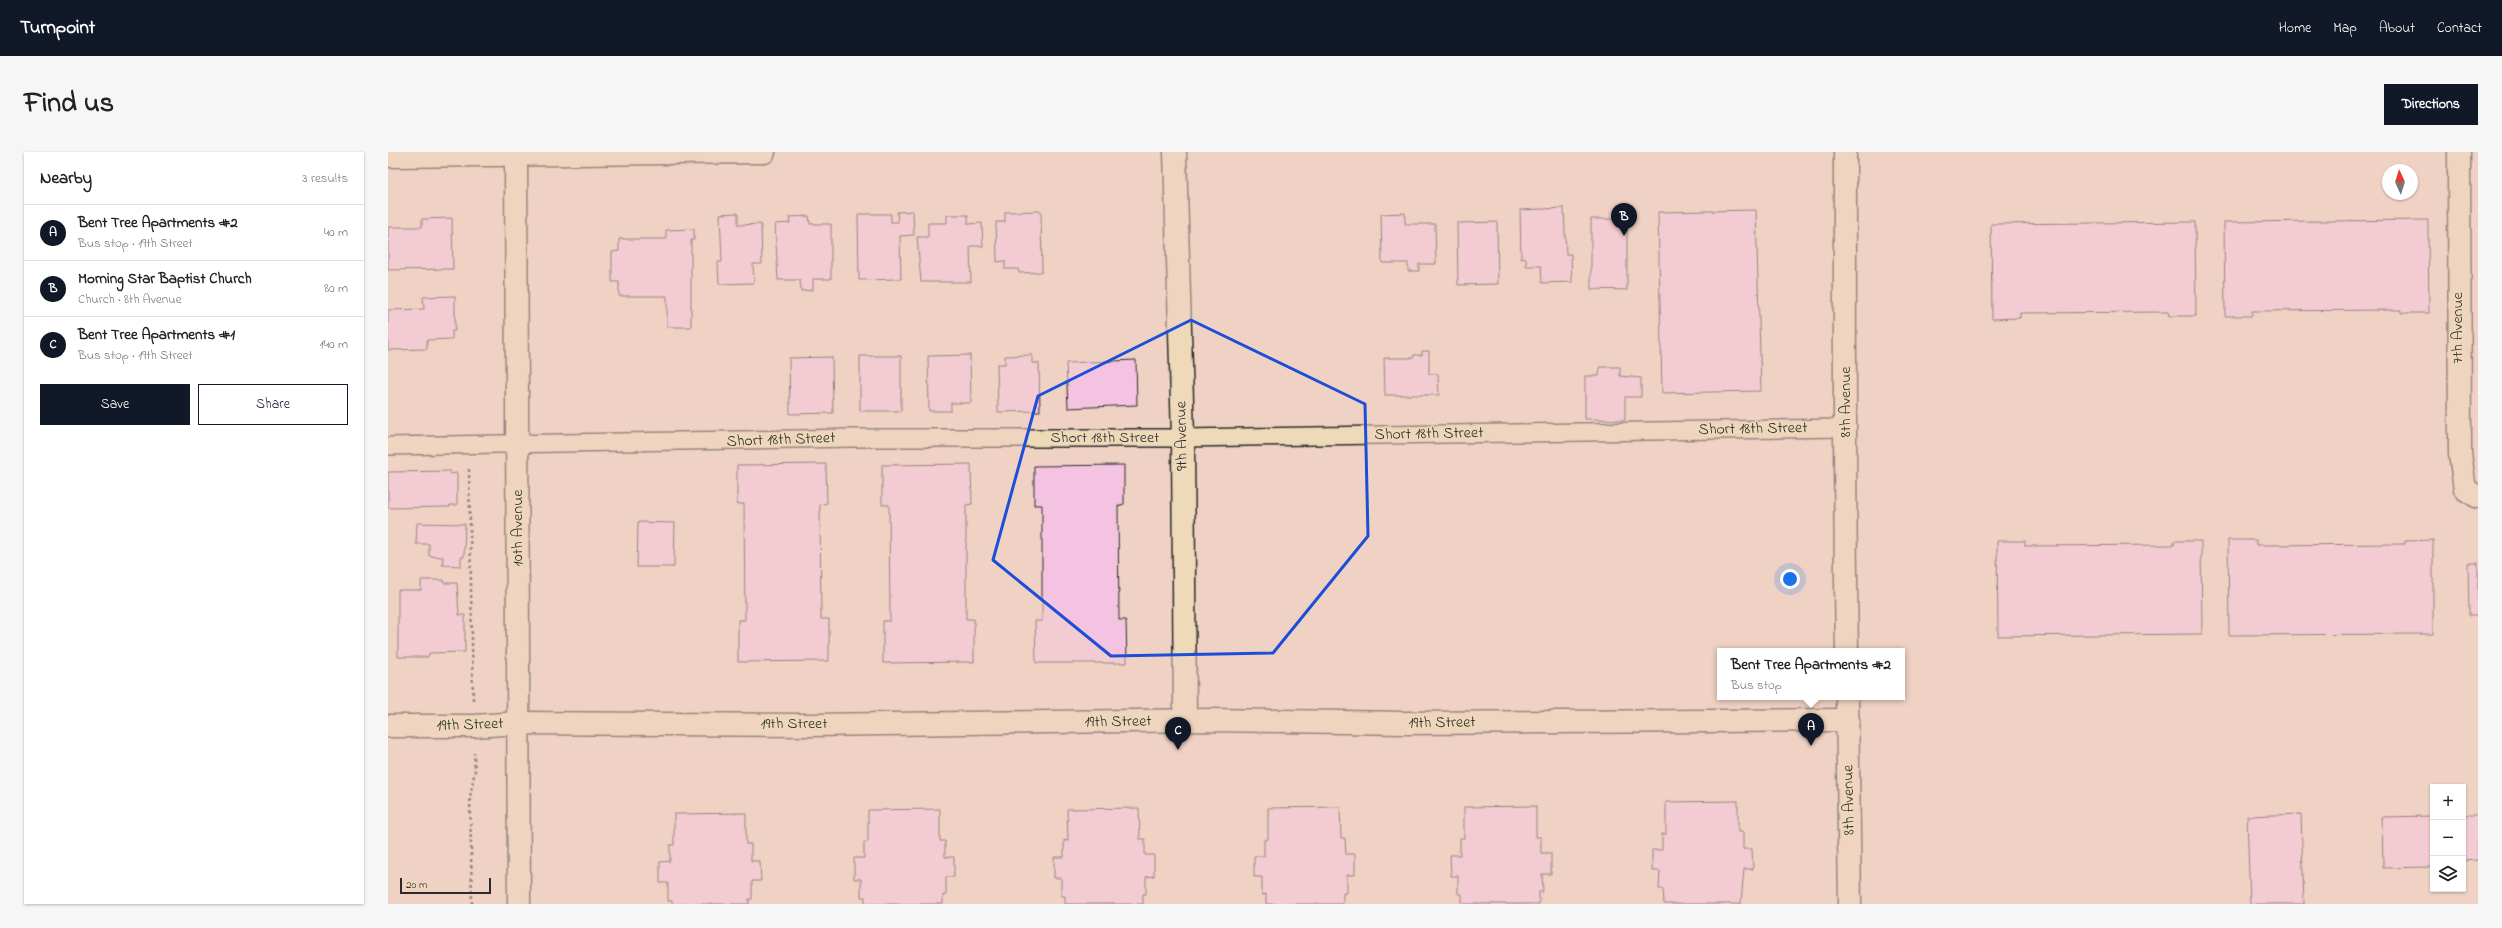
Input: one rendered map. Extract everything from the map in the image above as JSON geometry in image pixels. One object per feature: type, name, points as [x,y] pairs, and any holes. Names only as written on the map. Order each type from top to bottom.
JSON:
[{"type":"street","points":[[388,156],[764,152]]},
{"type":"street","name":"9th Avenue","points":[[1176,152],[1183,438],[1185,720]]},
{"type":"street","name":"8th Avenue","points":[[1844,152],[1846,428],[1844,486],[1847,648]]},
{"type":"street","name":"7th Avenue","points":[[2459,152],[2460,454],[2465,489],[2478,496]]},
{"type":"street","name":"10th Avenue","points":[[516,154],[519,904]]},
{"type":"street","name":"8th Avenue","points":[[1847,700],[1850,904]]},
{"type":"street","name":"19th Street","points":[[388,726],[474,726],[518,723],[817,725],[1185,720],[1404,723],[1848,720]]},
{"type":"lane","name":"Short 18th Street","points":[[388,446],[852,438],[1183,438],[1846,428]]},
{"type":"path","points":[[469,445],[474,726],[474,770],[470,797],[472,904]]},
{"type":"highlighted area","points":[[1191,320],[1365,404],[1368,536],[1273,653],[1111,656],[993,560],[1038,396]]},
{"type":"building","points":[[1564,208],[1566,254],[1571,254],[1572,282],[1542,283],[1541,266],[1526,266],[1526,258],[1521,259],[1520,210]]},
{"type":"building","points":[[1756,210],[1761,391],[1662,393],[1658,212]]},
{"type":"building","points":[[913,211],[914,235],[900,236],[901,279],[859,280],[858,214],[891,214],[891,222],[898,222],[897,212]]},
{"type":"building","points":[[1041,211],[1042,272],[1019,273],[1018,269],[1005,269],[1005,261],[997,262],[996,222],[1005,222],[1005,212]]},
{"type":"building","points":[[738,213],[738,225],[761,224],[762,264],[753,264],[754,283],[719,284],[718,262],[722,262],[720,214]]},
{"type":"building","points":[[1405,213],[1405,224],[1435,224],[1436,264],[1419,264],[1419,271],[1408,271],[1408,263],[1382,263],[1381,214]]},
{"type":"building","points":[[947,215],[968,215],[968,224],[982,223],[983,246],[970,246],[971,282],[921,282],[917,237],[928,237],[928,223],[947,223]]},
{"type":"building","points":[[809,216],[810,224],[831,224],[831,279],[813,279],[813,290],[801,291],[800,280],[778,280],[775,224],[790,223],[789,217]]},
{"type":"building","points":[[452,218],[453,269],[388,270],[388,227],[422,227],[422,219]]},
{"type":"building","points":[[1591,219],[1627,219],[1627,290],[1591,289]]},
{"type":"building","points":[[2428,220],[2429,313],[2401,313],[2401,310],[2252,311],[2252,316],[2225,316],[2224,222]]},
{"type":"building","points":[[1497,222],[1498,284],[1458,285],[1457,223]]},
{"type":"building","points":[[2195,222],[2196,316],[2169,316],[2168,312],[2020,313],[2020,318],[1992,319],[1991,224]]},
{"type":"building","points":[[694,229],[694,240],[691,240],[691,327],[667,327],[667,296],[619,296],[619,282],[612,282],[612,252],[619,251],[619,239],[666,239],[666,230]]},
{"type":"building","points":[[455,296],[455,331],[452,331],[452,339],[427,340],[427,349],[388,350],[388,310],[424,309],[423,297]]},
{"type":"building","points":[[1422,351],[1429,351],[1429,374],[1438,374],[1439,395],[1385,395],[1384,358],[1413,358],[1414,355],[1422,355]]},
{"type":"building","points":[[970,355],[971,403],[951,403],[951,411],[929,411],[928,356]]},
{"type":"building","points":[[1032,355],[1032,363],[1039,363],[1040,411],[998,412],[997,364],[1005,364],[1005,356]]},
{"type":"building","points":[[860,356],[901,356],[901,411],[860,411]]},
{"type":"building","points":[[832,357],[833,413],[790,414],[789,358]]},
{"type":"building","points":[[1136,360],[1137,405],[1068,408],[1066,363]]},
{"type":"building","points":[[1600,367],[1620,367],[1620,376],[1641,378],[1641,397],[1625,397],[1625,420],[1585,419],[1585,376],[1599,376]]},
{"type":"building","points":[[826,464],[827,503],[820,505],[821,619],[829,619],[829,661],[738,662],[738,620],[745,620],[744,504],[737,504],[737,465]]},
{"type":"building","points":[[971,464],[972,504],[966,505],[966,619],[974,619],[974,662],[883,663],[883,621],[890,621],[889,505],[882,505],[882,465]]},
{"type":"building","points":[[1124,465],[1124,504],[1118,506],[1119,620],[1126,620],[1127,663],[1036,663],[1035,621],[1042,621],[1042,505],[1034,505],[1034,466]]},
{"type":"building","points":[[451,471],[450,474],[457,473],[457,505],[450,505],[450,507],[388,508],[388,472]]},
{"type":"building","points":[[638,522],[675,523],[674,567],[637,567]]},
{"type":"building","points":[[417,523],[465,524],[464,557],[461,557],[461,566],[442,565],[443,557],[429,556],[429,544],[416,544]]},
{"type":"building","points":[[2228,540],[2256,540],[2256,545],[2405,544],[2405,541],[2433,540],[2433,634],[2229,635]]},
{"type":"building","points":[[1997,541],[2025,541],[2025,546],[2174,545],[2174,541],[2201,541],[2202,634],[1998,636]]},
{"type":"building","points":[[2468,563],[2478,563],[2478,616],[2469,616]]},
{"type":"building","points":[[421,580],[444,580],[444,583],[457,583],[459,615],[465,615],[465,652],[429,653],[428,657],[398,657],[398,590],[421,590]]},
{"type":"building","points":[[1738,801],[1738,832],[1743,832],[1743,849],[1752,849],[1753,869],[1744,869],[1741,904],[1664,904],[1663,889],[1659,889],[1660,871],[1652,871],[1652,850],[1662,850],[1662,834],[1666,834],[1666,802]]},
{"type":"building","points":[[1536,806],[1536,837],[1541,837],[1541,853],[1551,853],[1551,874],[1542,874],[1543,892],[1539,892],[1539,904],[1462,904],[1462,894],[1458,894],[1458,876],[1451,876],[1450,855],[1460,855],[1460,838],[1464,838],[1464,807]]},
{"type":"building","points":[[1340,807],[1341,838],[1345,838],[1346,854],[1355,854],[1355,875],[1347,875],[1347,893],[1343,893],[1343,904],[1266,904],[1266,894],[1262,895],[1262,877],[1254,877],[1254,856],[1264,856],[1264,840],[1268,839],[1268,808]]},
{"type":"building","points":[[1139,808],[1140,839],[1145,839],[1145,855],[1154,855],[1154,876],[1146,877],[1146,894],[1143,894],[1143,904],[1065,904],[1065,896],[1061,896],[1061,878],[1054,878],[1054,857],[1064,857],[1064,840],[1068,841],[1067,809]]},
{"type":"building","points":[[940,809],[940,841],[945,841],[945,857],[954,857],[954,877],[946,877],[946,896],[943,895],[943,904],[865,904],[865,897],[861,897],[861,879],[854,879],[854,858],[864,858],[864,842],[868,842],[868,810]]},
{"type":"building","points":[[746,813],[746,844],[751,844],[751,861],[760,861],[761,881],[752,881],[752,899],[749,899],[749,904],[672,904],[672,901],[668,901],[668,883],[660,883],[660,862],[670,861],[670,845],[674,845],[674,814]]},
{"type":"building","points":[[2301,814],[2304,904],[2250,904],[2247,816]]},
{"type":"building","points":[[2466,815],[2478,815],[2478,860],[2466,861]]},
{"type":"building","points":[[2430,816],[2430,867],[2383,868],[2382,817]]},
{"type":"place","name":"Morning Star Baptist Church","points":[[1624,236]]},
{"type":"place","name":"Bent Tree Apartments #2","points":[[1811,746]]},
{"type":"place","name":"Bent Tree Apartments #1","points":[[1178,750]]}]
